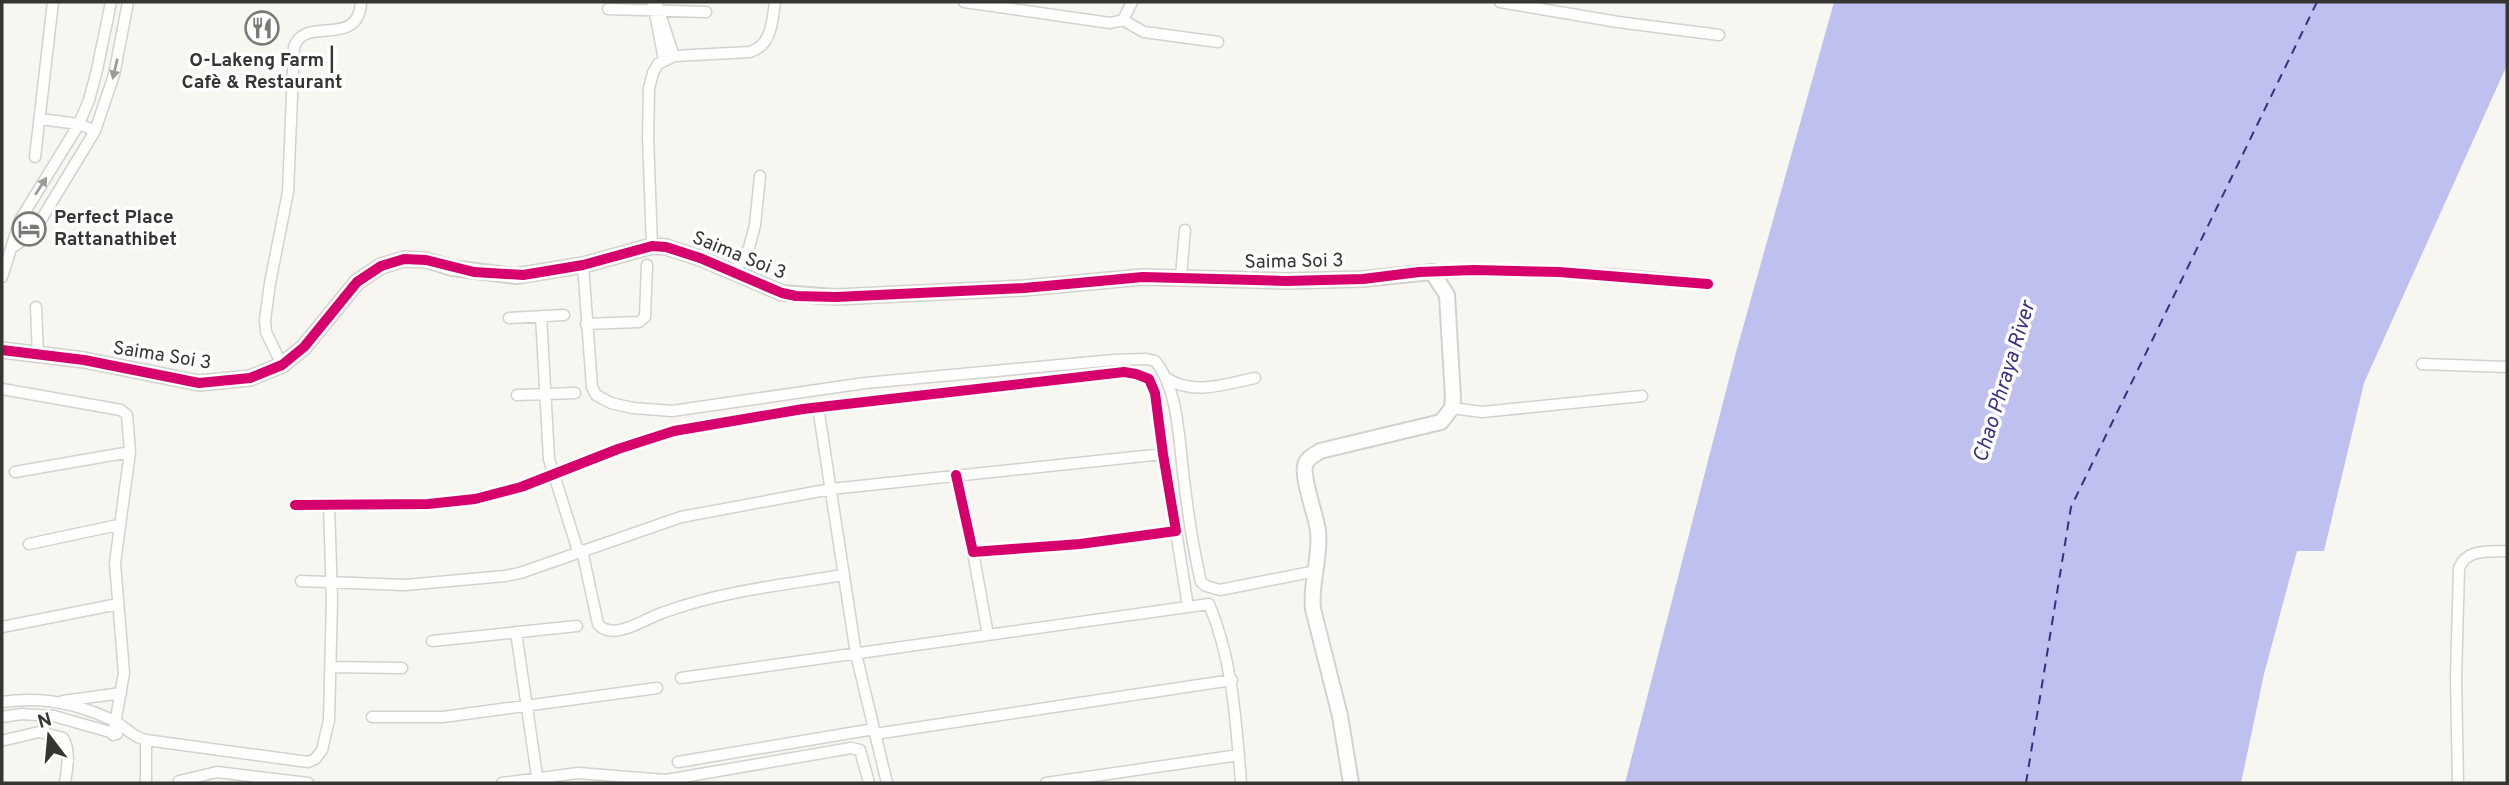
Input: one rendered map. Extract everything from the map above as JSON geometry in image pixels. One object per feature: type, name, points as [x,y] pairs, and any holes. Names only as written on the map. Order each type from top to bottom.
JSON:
[{"type":"street","points":[[35,157],[53,2]]},
{"type":"street","points":[[2,277],[20,220],[79,124],[97,70],[111,2]]},
{"type":"street","points":[[13,247],[33,233],[94,131],[114,75],[128,2]]},
{"type":"street","points":[[282,365],[266,332],[265,320],[288,192],[294,47],[296,40],[306,33],[343,29],[351,25],[360,13],[361,2]]},
{"type":"street","points":[[652,246],[649,88],[657,64],[669,58],[760,49],[766,43],[775,2]]},
{"type":"street","points":[[964,2],[1110,23],[1123,20],[1144,32],[1218,42]]},
{"type":"street","points":[[1123,20],[1132,2]]},
{"type":"street","points":[[1500,2],[1618,22],[1720,35]]},
{"type":"street","points":[[655,6],[669,58]]},
{"type":"street","points":[[608,9],[655,6],[706,12]]},
{"type":"street","points":[[40,119],[79,124],[94,131]]},
{"type":"street","points":[[734,273],[749,248],[755,225],[760,176]]},
{"type":"street","points":[[1181,277],[1185,230]]},
{"type":"street","name":"Saima Soi 3","points":[[2,350],[84,360],[199,383],[250,378],[282,365],[304,347],[357,282],[382,266],[404,259],[426,260],[452,268],[516,275],[583,265],[652,246],[666,247],[700,258],[788,295],[836,297],[1024,288],[1130,277],[1286,281],[1363,279],[1432,272]]},
{"type":"street","points":[[583,265],[592,387],[596,395],[611,403],[633,408],[672,411],[865,383],[1114,360],[1154,360],[1165,378],[1176,415],[1201,582],[1220,590],[1316,571]]},
{"type":"street","points":[[586,324],[639,322],[645,317],[647,265]]},
{"type":"street","points":[[1351,783],[1340,716],[1313,609],[1311,594],[1316,571],[1318,529],[1304,473],[1305,464],[1309,458],[1320,452],[1441,422],[1446,418],[1452,408],[1447,296],[1432,272],[1559,272],[1708,284]]},
{"type":"street","points":[[36,307],[38,354]]},
{"type":"street","points":[[541,316],[549,459],[580,551],[597,624],[608,632],[616,631],[716,595],[844,575]]},
{"type":"street","points":[[509,318],[564,316]]},
{"type":"street","points":[[2422,364],[2507,367]]},
{"type":"street","points":[[295,505],[428,504],[475,499],[521,487],[618,449],[674,431],[818,407],[1124,372],[1149,379],[1155,393],[1188,607]]},
{"type":"street","points":[[1165,378],[1178,386],[1193,388],[1255,377]]},
{"type":"street","points":[[2,389],[121,410],[127,415],[130,452],[115,563],[124,673],[113,735]]},
{"type":"street","points":[[517,395],[575,393]]},
{"type":"street","points":[[1452,408],[1482,412],[1642,396]]},
{"type":"street","points":[[818,407],[856,654],[887,783]]},
{"type":"street","points":[[15,472],[130,452]]},
{"type":"street","points":[[301,581],[405,585],[505,576],[681,517],[831,489],[1163,454]]},
{"type":"street","points":[[956,475],[988,635]]},
{"type":"street","points":[[59,701],[117,722],[128,732],[146,740],[308,762],[315,759],[322,750],[329,720],[329,505]]},
{"type":"street","points":[[29,544],[118,526]]},
{"type":"street","points":[[973,552],[1080,544],[1176,531]]},
{"type":"street","points":[[2458,783],[2456,678],[2459,568],[2470,553],[2507,551]]},
{"type":"street","points":[[2,627],[118,604]]},
{"type":"street","points":[[681,678],[1209,604],[1221,632],[1232,680],[1241,783]]},
{"type":"street","points":[[432,641],[577,626]]},
{"type":"street","points":[[516,632],[538,781]]},
{"type":"street","points":[[330,667],[402,668]]},
{"type":"street","points":[[678,762],[1232,680]]},
{"type":"street","points":[[372,717],[443,717],[657,688]]},
{"type":"street","points":[[2,702],[20,699],[59,701],[121,693]]},
{"type":"street","points":[[2,717],[21,714],[54,716],[113,735],[128,732]]},
{"type":"street","points":[[5,740],[39,732],[63,738],[68,757],[65,783]]},
{"type":"street","points":[[146,740],[146,783]]},
{"type":"street","points":[[502,783],[538,781],[578,773],[666,780],[851,748],[860,750],[869,783]]},
{"type":"street","points":[[1046,783],[1239,755]]},
{"type":"street","points":[[179,781],[217,772],[308,783]]},
{"type":"water","name":"Chao Phraya River","points":[[1834,2],[2507,2],[2507,65],[2364,383],[2324,551],[2297,551],[2264,674],[2241,783],[1625,783],[1735,356]]},
{"type":"ferry route","points":[[2026,783],[2071,507],[2317,2]]},
{"type":"cycle path","points":[[2,350],[84,360],[199,383],[250,378],[282,365],[304,347],[357,282],[381,266],[404,259],[426,260],[474,272],[523,275],[583,265],[652,246],[666,247],[700,258],[782,293],[796,296],[836,297],[1024,288],[1143,277],[1286,281],[1363,279],[1419,272],[1474,270],[1559,272],[1708,284]]},
{"type":"cycle path","points":[[295,505],[428,504],[475,499],[521,487],[618,449],[674,431],[803,409],[1124,372],[1149,379],[1155,393],[1176,531],[1080,544],[973,552],[956,475]]},
{"type":"place","name":"O-Lakeng Farm | Cafè & Restaurant","points":[[262,28]]},
{"type":"place","name":"Perfect Place Rattanathibet","points":[[29,229]]}]
